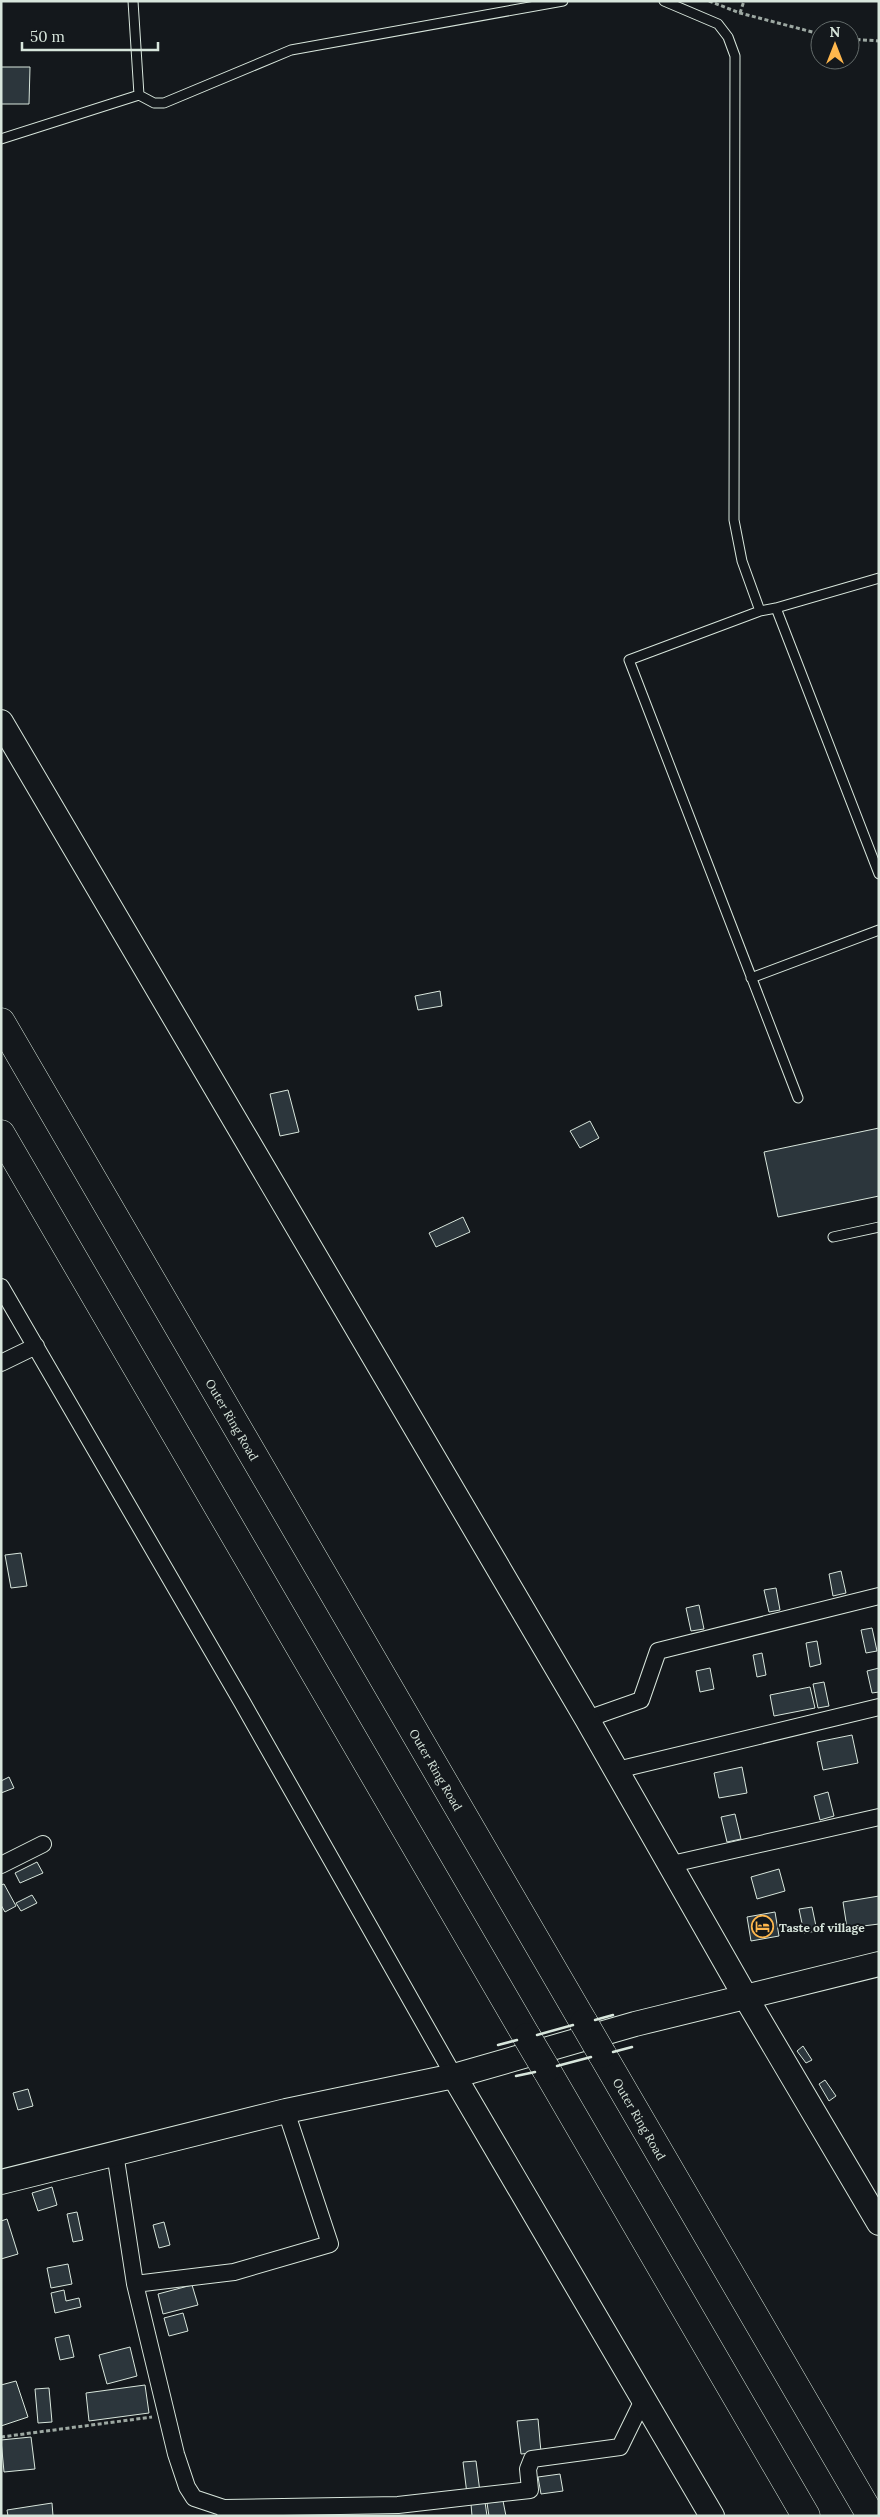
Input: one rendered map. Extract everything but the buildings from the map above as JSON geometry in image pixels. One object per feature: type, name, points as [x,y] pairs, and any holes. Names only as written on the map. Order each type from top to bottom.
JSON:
[{"type":"highway","name":"Outer Ring Road","points":[[1,1022],[871,2516]]},
{"type":"highway","points":[[1,1134],[806,2516]]},
{"type":"main road","points":[[1,722],[672,1864],[745,1996],[879,2223]]},
{"type":"main road","points":[[1,2182],[286,2111],[454,2076],[518,2056],[745,1996],[879,1964]]},
{"type":"main road","points":[[454,2076],[712,2516]]},
{"type":"street","points":[[1,1287],[242,1702],[454,2076]]},
{"type":"street","points":[[1,1364],[36,1346]]},
{"type":"street","points":[[587,1719],[641,1700],[658,1651],[879,1596]]},
{"type":"street","points":[[617,1770],[879,1707]]},
{"type":"street","points":[[672,1864],[879,1817]]},
{"type":"street","points":[[1,1865],[44,1844]]},
{"type":"street","points":[[136,2284],[234,2272],[330,2244],[286,2111]]},
{"type":"street","points":[[115,2153],[136,2284],[166,2416],[187,2486],[194,2498],[225,2512],[398,2505],[530,2490],[528,2469],[532,2458],[620,2447],[644,2398]]},
{"type":"lane","points":[[133,1],[139,95]]},
{"type":"lane","points":[[1,139],[139,95],[154,104],[164,103],[291,50],[563,1]]},
{"type":"lane","points":[[664,1],[718,24],[728,37],[735,56],[734,520],[742,561],[760,611]]},
{"type":"lane","points":[[798,1098],[629,660],[760,611],[879,578]]},
{"type":"lane","points":[[776,608],[879,874]]},
{"type":"lane","points":[[752,978],[879,930]]},
{"type":"lane","points":[[833,1237],[879,1227]]},
{"type":"path","points":[[709,1],[740,13],[810,31]]},
{"type":"path","points":[[740,13],[744,1]]},
{"type":"path","points":[[860,39],[879,40]]},
{"type":"path","points":[[1,2437],[166,2416]]},
{"type":"wall","points":[[595,2020],[613,2015]]},
{"type":"wall","points":[[537,2035],[573,2025]]},
{"type":"wall","points":[[498,2045],[517,2040]]},
{"type":"wall","points":[[613,2052],[632,2047]]},
{"type":"wall","points":[[557,2066],[591,2057]]},
{"type":"wall","points":[[516,2076],[535,2072]]},
{"type":"place","name":"Taste of village","points":[[763,1927]]}]
